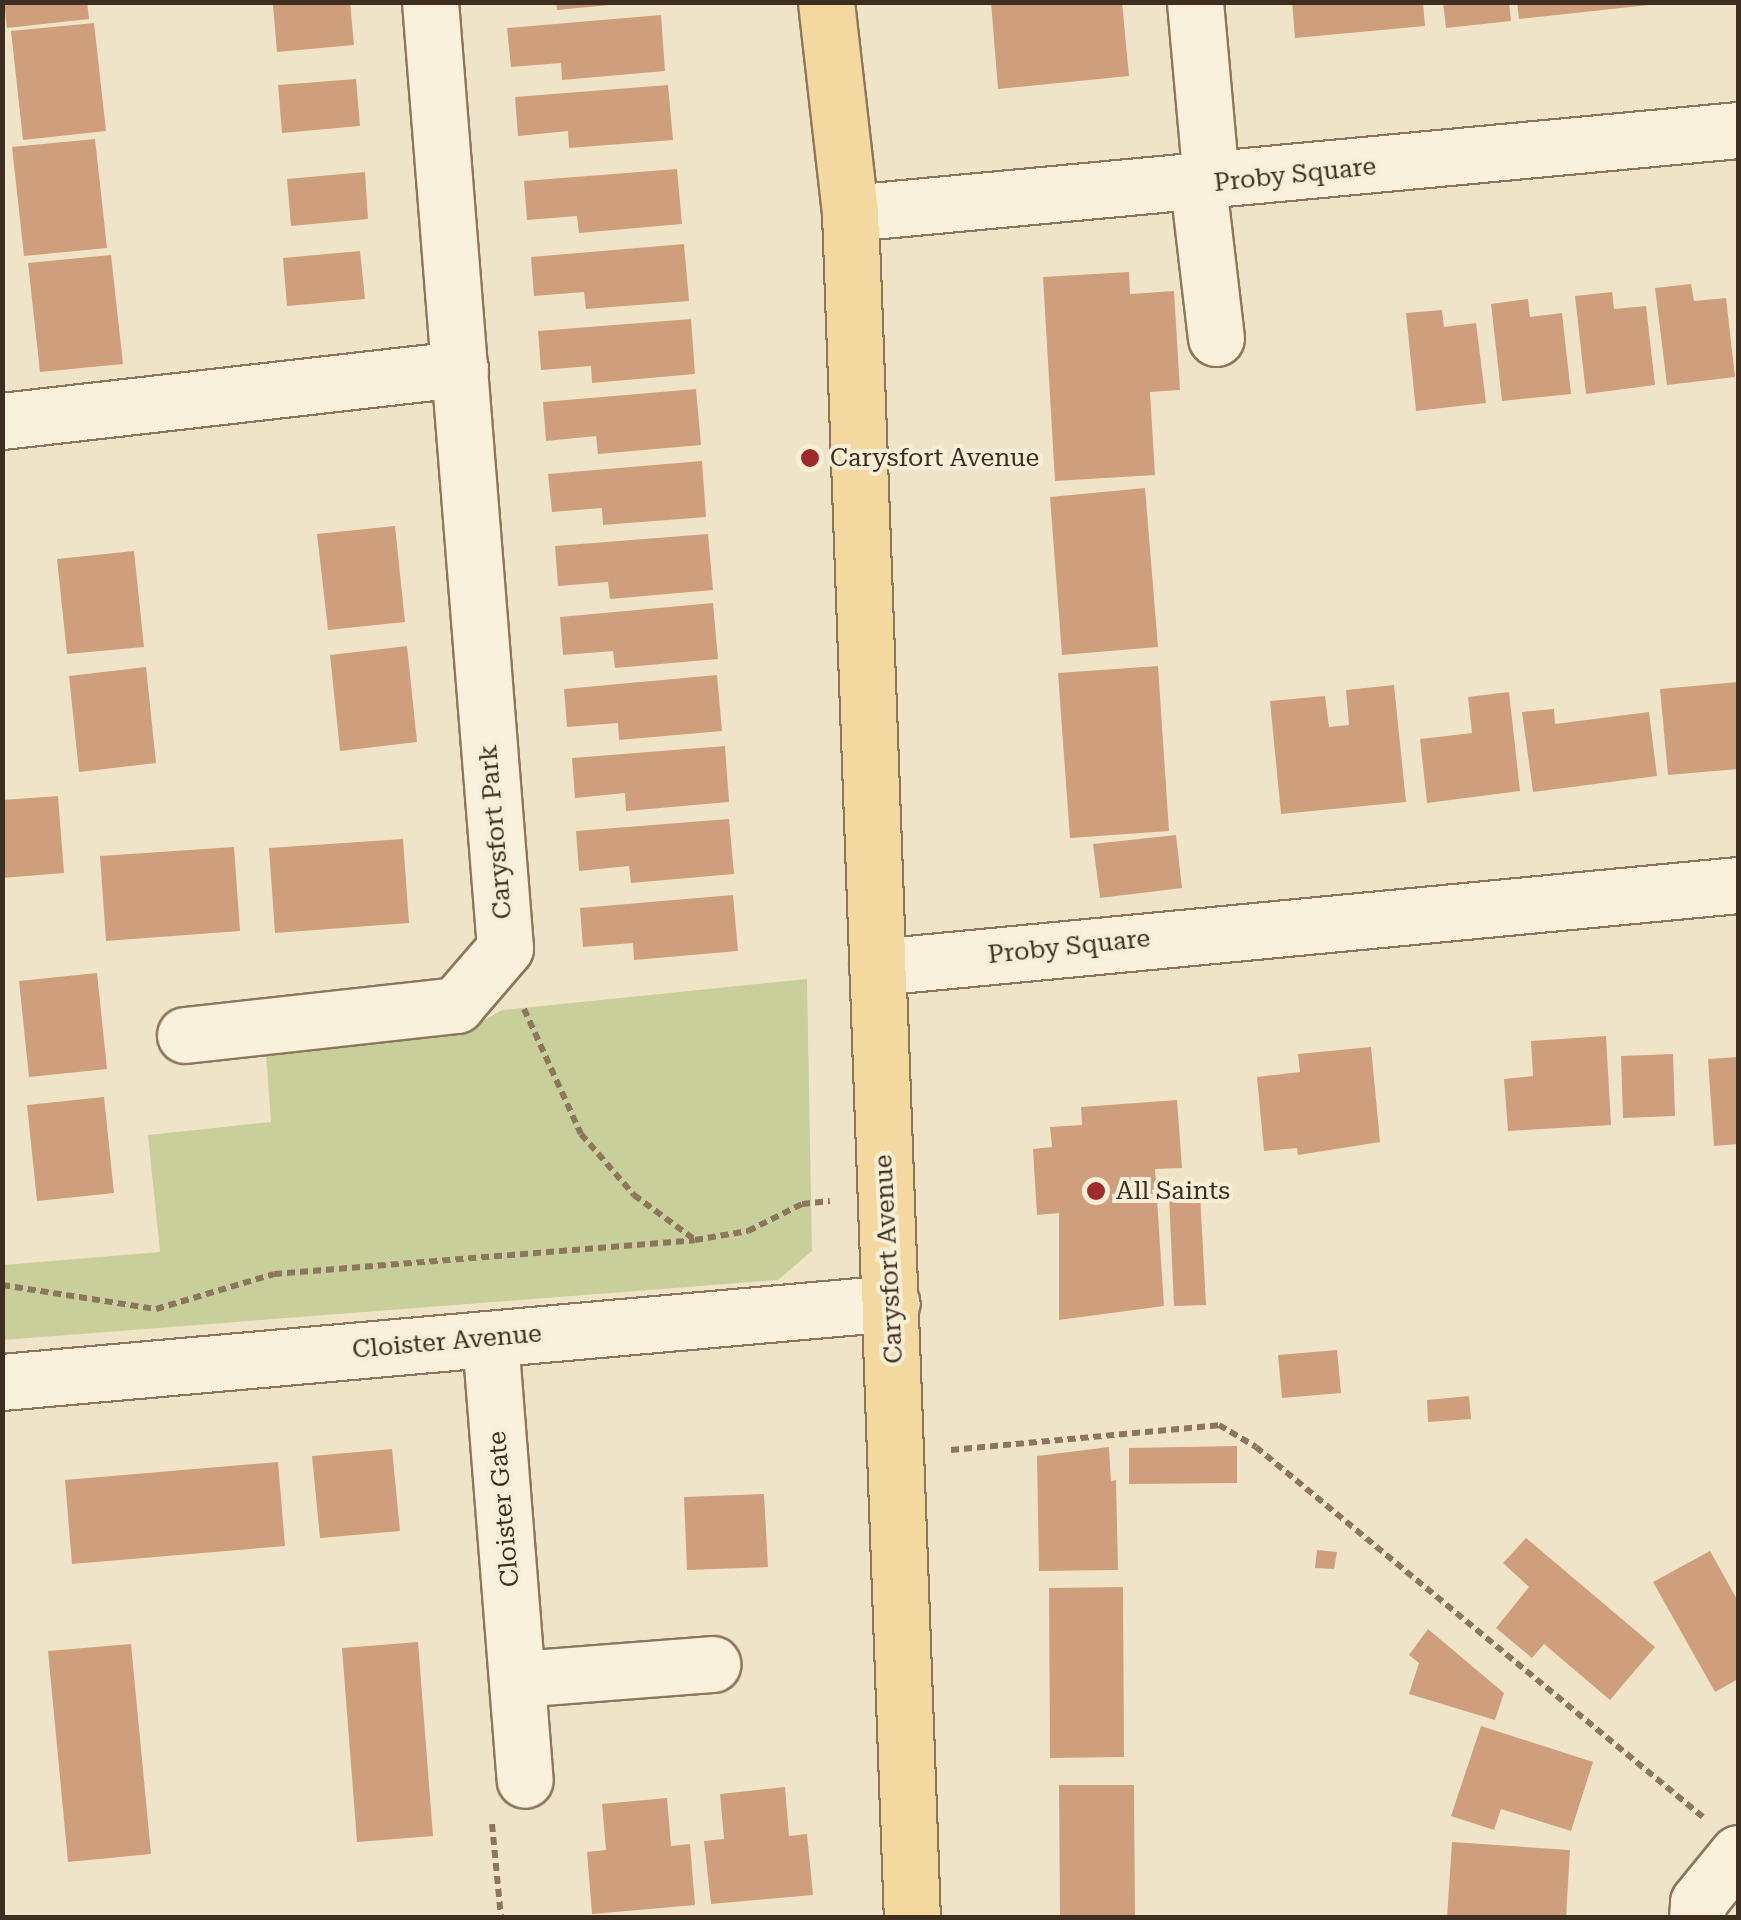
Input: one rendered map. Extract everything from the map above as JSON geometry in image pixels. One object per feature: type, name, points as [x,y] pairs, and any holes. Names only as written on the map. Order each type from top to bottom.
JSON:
[{"type":"main road","name":"Carysfort Avenue","points":[[826,2],[850,213],[912,1918]]},
{"type":"street","name":"Carysfort Park","points":[[184,1035],[456,1004],[505,948],[430,2]]},
{"type":"street","points":[[1195,2],[1216,338]]},
{"type":"street","name":"Proby Square","points":[[850,213],[1204,184],[1738,130]]},
{"type":"street","points":[[2,421],[460,369]]},
{"type":"street","name":"Proby Square","points":[[878,968],[1738,884]]},
{"type":"street","name":"Cloister Avenue","points":[[2,1382],[892,1303]]},
{"type":"street","name":"Cloister Gate","points":[[490,1338],[525,1780]]},
{"type":"street","points":[[518,1679],[712,1664]]},
{"type":"street","points":[[1697,1918],[1698,1902],[1727,1840]]},
{"type":"path","points":[[488,967],[522,1004],[581,1134],[634,1195],[695,1240]]},
{"type":"path","points":[[2,1286],[156,1309],[274,1274],[695,1240],[748,1231],[802,1204],[846,1200]]},
{"type":"path","points":[[896,1454],[1220,1425],[1256,1447],[1727,1840]]},
{"type":"path","points":[[501,1918],[491,1807],[528,1802],[525,1780]]},
{"type":"green space","points":[[807,979],[812,1251],[778,1280],[3,1340],[3,1265],[160,1252],[148,1135],[271,1122],[266,1055],[465,1031],[502,1010]]},
{"type":"building","points":[[4,2],[87,2],[89,19],[7,28]]},
{"type":"building","points":[[350,2],[354,45],[277,52],[273,5]]},
{"type":"building","points":[[556,2],[610,2],[610,5],[557,10]]},
{"type":"building","points":[[991,2],[1122,2],[1129,76],[998,89]]},
{"type":"building","points":[[1292,2],[1423,2],[1425,26],[1295,38]]},
{"type":"building","points":[[1443,2],[1509,2],[1511,21],[1446,28]]},
{"type":"building","points":[[1517,2],[1649,2],[1649,5],[1519,19]]},
{"type":"building","points":[[661,15],[665,71],[562,80],[561,63],[511,67],[507,28]]},
{"type":"building","points":[[94,23],[106,131],[23,140],[11,31]]},
{"type":"building","points":[[356,79],[360,126],[282,133],[278,85]]},
{"type":"building","points":[[668,85],[673,140],[569,148],[568,131],[518,136],[515,97]]},
{"type":"building","points":[[95,139],[107,248],[24,256],[12,147]]},
{"type":"building","points":[[677,169],[682,224],[579,233],[577,216],[527,220],[524,181]]},
{"type":"building","points":[[365,172],[368,219],[291,226],[287,179]]},
{"type":"building","points":[[684,244],[689,301],[586,309],[584,292],[534,296],[531,257]]},
{"type":"building","points":[[360,251],[365,299],[287,306],[283,258]]},
{"type":"building","points":[[111,255],[123,364],[40,372],[28,263]]},
{"type":"building","points":[[1129,272],[1130,294],[1174,291],[1180,390],[1150,392],[1155,475],[1055,481],[1043,277]]},
{"type":"building","points":[[1691,284],[1694,301],[1726,298],[1735,377],[1667,385],[1655,288]]},
{"type":"building","points":[[1612,292],[1614,309],[1646,306],[1655,385],[1586,394],[1575,296]]},
{"type":"building","points":[[1528,299],[1530,317],[1562,313],[1571,394],[1502,401],[1491,304]]},
{"type":"building","points":[[1442,310],[1444,327],[1476,323],[1486,403],[1416,411],[1406,313]]},
{"type":"building","points":[[691,319],[695,374],[592,383],[591,366],[541,370],[538,331]]},
{"type":"building","points":[[696,389],[701,445],[598,454],[596,436],[546,441],[543,402]]},
{"type":"building","points":[[702,461],[706,517],[603,525],[602,508],[552,512],[548,474]]},
{"type":"building","points":[[1145,488],[1158,647],[1062,655],[1050,497]]},
{"type":"building","points":[[395,526],[405,622],[328,630],[317,534]]},
{"type":"building","points":[[708,534],[713,590],[610,599],[608,582],[558,586],[555,546]]},
{"type":"building","points":[[134,551],[144,647],[67,654],[57,559]]},
{"type":"building","points":[[713,603],[718,659],[615,668],[613,651],[563,655],[560,617]]},
{"type":"building","points":[[407,646],[417,742],[340,751],[330,655]]},
{"type":"building","points":[[1158,666],[1169,831],[1070,838],[1058,673]]},
{"type":"building","points":[[146,667],[156,763],[79,772],[69,676]]},
{"type":"building","points":[[717,675],[722,731],[619,740],[618,723],[567,727],[564,689]]},
{"type":"building","points":[[1738,682],[1738,769],[1668,775],[1660,689]]},
{"type":"building","points":[[1394,685],[1406,802],[1281,814],[1270,701],[1325,696],[1329,727],[1349,725],[1346,690]]},
{"type":"building","points":[[1509,692],[1520,791],[1427,803],[1420,739],[1472,733],[1468,697]]},
{"type":"building","points":[[1554,709],[1555,724],[1649,712],[1657,776],[1533,792],[1522,712]]},
{"type":"building","points":[[725,746],[729,802],[626,811],[625,793],[575,798],[572,758]]},
{"type":"building","points":[[58,796],[64,873],[2,878],[2,800]]},
{"type":"building","points":[[729,819],[734,874],[631,883],[629,866],[579,871],[576,831]]},
{"type":"building","points":[[1176,835],[1182,888],[1100,898],[1093,844]]},
{"type":"building","points":[[403,839],[409,923],[275,933],[269,848]]},
{"type":"building","points":[[234,847],[240,931],[106,941],[100,856]]},
{"type":"building","points":[[733,895],[738,951],[634,960],[633,943],[583,947],[580,908]]},
{"type":"building","points":[[97,973],[107,1069],[29,1077],[19,981]]},
{"type":"building","points":[[1606,1036],[1611,1125],[1508,1131],[1504,1079],[1533,1076],[1531,1041]]},
{"type":"building","points":[[1371,1047],[1380,1142],[1298,1155],[1297,1148],[1264,1151],[1257,1077],[1300,1072],[1298,1054]]},
{"type":"building","points":[[1673,1054],[1675,1116],[1623,1118],[1621,1056]]},
{"type":"building","points":[[1738,1057],[1738,1144],[1714,1146],[1708,1059]]},
{"type":"building","points":[[104,1097],[114,1193],[37,1201],[27,1105]]},
{"type":"building","name":"All Saints","points":[[1177,1100],[1182,1168],[1155,1169],[1164,1306],[1059,1320],[1059,1213],[1037,1215],[1033,1149],[1052,1147],[1050,1127],[1082,1125],[1081,1107]]},
{"type":"building","points":[[1200,1194],[1206,1305],[1174,1306],[1169,1195]]},
{"type":"building","points":[[1337,1350],[1341,1393],[1282,1398],[1278,1355]]},
{"type":"building","points":[[1469,1396],[1471,1419],[1428,1422],[1427,1400]]},
{"type":"building","points":[[1237,1446],[1237,1483],[1129,1484],[1129,1448]]},
{"type":"building","points":[[1109,1447],[1111,1481],[1116,1480],[1118,1570],[1039,1571],[1037,1456]]},
{"type":"building","points":[[392,1449],[400,1531],[320,1538],[312,1456]]},
{"type":"building","points":[[278,1462],[285,1546],[72,1564],[65,1480]]},
{"type":"building","points":[[764,1494],[768,1567],[687,1570],[684,1497]]},
{"type":"building","points":[[1526,1538],[1655,1647],[1610,1700],[1544,1644],[1532,1658],[1496,1628],[1529,1587],[1503,1563]]},
{"type":"building","points":[[1317,1550],[1337,1552],[1334,1569],[1315,1568]]},
{"type":"building","points":[[1710,1551],[1738,1601],[1738,1679],[1715,1692],[1653,1582]]},
{"type":"building","points":[[1123,1587],[1124,1757],[1050,1758],[1049,1588]]},
{"type":"building","points":[[1428,1629],[1504,1693],[1495,1720],[1409,1694],[1419,1663],[1409,1655]]},
{"type":"building","points":[[418,1642],[433,1836],[357,1842],[342,1648]]},
{"type":"building","points":[[131,1644],[151,1854],[68,1862],[48,1651]]},
{"type":"building","points":[[1481,1726],[1593,1762],[1571,1831],[1501,1809],[1494,1830],[1451,1816]]},
{"type":"building","points":[[1059,1785],[1134,1785],[1135,1918],[1060,1918]]},
{"type":"building","points":[[785,1787],[789,1836],[807,1834],[813,1895],[711,1904],[704,1841],[724,1839],[720,1794]]},
{"type":"building","points":[[667,1798],[671,1846],[690,1844],[695,1905],[592,1914],[587,1852],[606,1850],[602,1804]]},
{"type":"building","points":[[1452,1842],[1570,1850],[1566,1918],[1447,1918]]},
{"type":"place","name":"Carysfort Avenue","points":[[810,458]]},
{"type":"place","name":"All Saints","points":[[1096,1191]]}]
